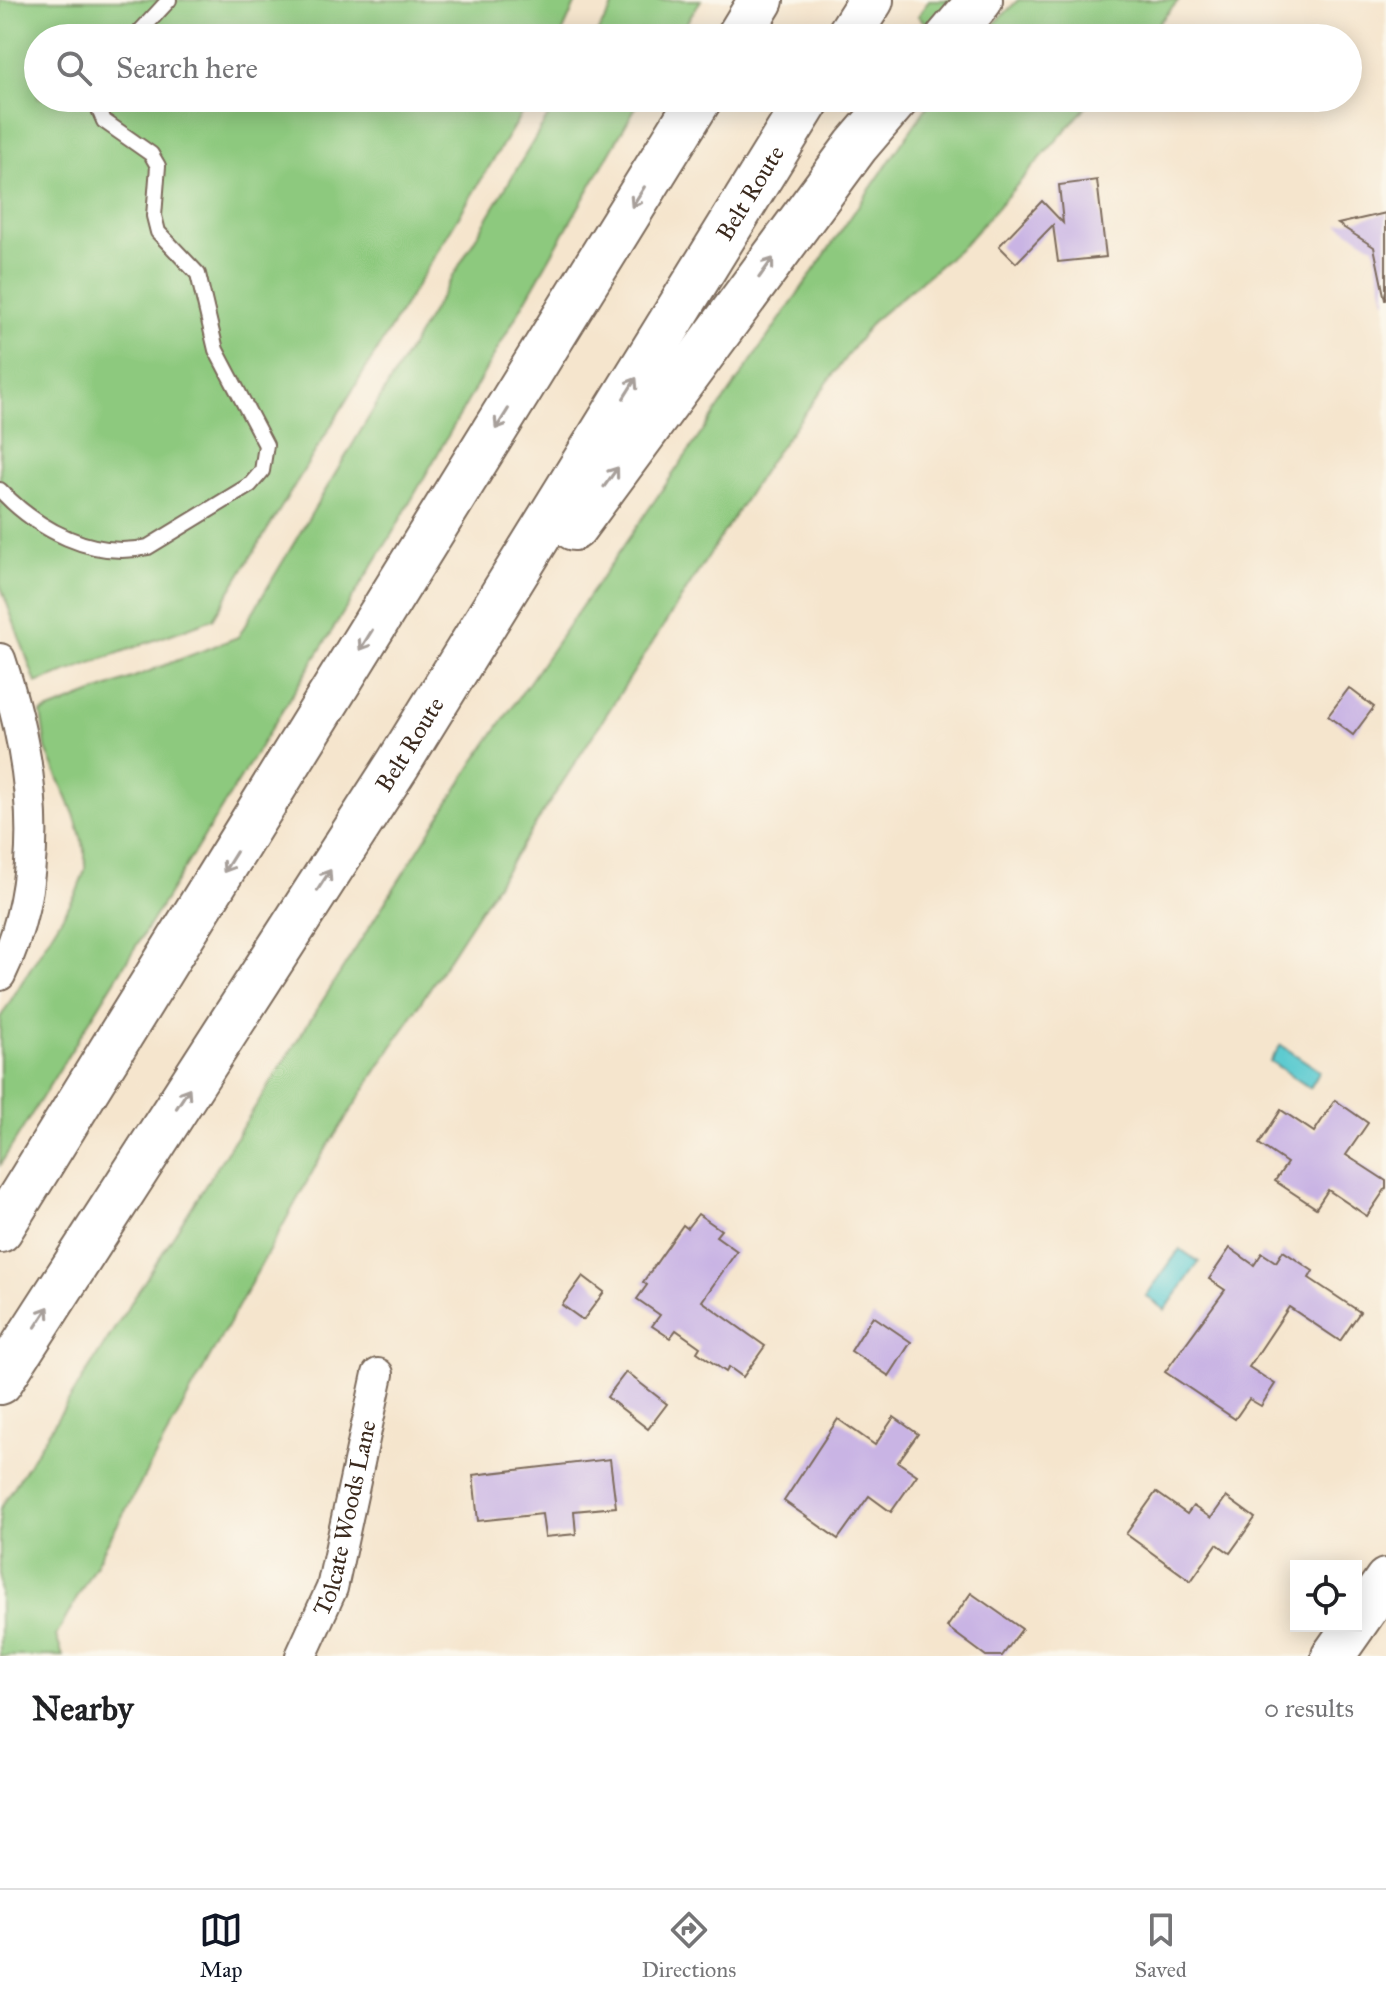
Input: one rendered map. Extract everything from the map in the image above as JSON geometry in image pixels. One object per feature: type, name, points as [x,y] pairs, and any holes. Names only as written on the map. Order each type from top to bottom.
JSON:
[{"type":"highway","points":[[733,24],[745,0]]},
{"type":"highway","points":[[746,24],[761,0]]},
{"type":"highway","points":[[856,24],[871,0]]},
{"type":"highway","points":[[960,24],[980,0]]},
{"type":"highway","points":[[0,1230],[689,112]]},
{"type":"highway","name":"Belt Route","points":[[0,1382],[398,764],[800,112]]},
{"type":"highway","points":[[398,764],[856,146],[885,112]]},
{"type":"main road","points":[[1362,1615],[1386,1580]]},
{"type":"main road","points":[[1333,1656],[1350,1632]]},
{"type":"street","points":[[0,659],[12,693],[28,768],[33,829],[24,899],[0,975]]},
{"type":"street","name":"Tolcate Woods Lane","points":[[301,1656],[323,1614],[332,1588],[378,1374]]},
{"type":"lane","points":[[147,24],[169,0]]},
{"type":"lane","points":[[0,490],[31,520],[103,549],[130,551],[148,547],[250,485],[262,471],[266,459],[260,430],[216,350],[198,274],[158,232],[154,216],[158,166],[151,154],[104,121],[100,112]]},
{"type":"green space","points":[[0,0],[577,0],[566,24],[24,24],[24,112],[522,112],[213,619],[36,683],[0,584]]},
{"type":"green space","points":[[617,0],[701,0],[686,24],[602,24]]},
{"type":"green space","points":[[929,0],[955,0],[934,24],[927,24],[918,16]]},
{"type":"green space","points":[[1018,0],[1179,0],[1158,24],[994,24]]},
{"type":"green space","points":[[551,112],[633,112],[389,539],[0,1165],[0,1018],[76,894],[85,870],[85,851],[74,814],[46,749],[41,713],[238,637]]},
{"type":"green space","points":[[923,112],[1082,112],[964,245],[872,322],[771,459],[319,1160],[56,1636],[63,1656],[0,1656],[0,1509],[474,762]]},
{"type":"water","points":[[1281,1045],[1320,1071],[1310,1088],[1270,1061]]},
{"type":"water","points":[[1180,1249],[1199,1262],[1165,1310],[1146,1296]]},
{"type":"building","points":[[1097,180],[1106,257],[1058,262],[1053,225],[1016,263],[999,246],[1042,201],[1063,223],[1059,185]]},
{"type":"building","points":[[1386,213],[1385,300],[1374,247],[1338,224]]},
{"type":"building","points":[[1349,688],[1374,707],[1353,735],[1328,716]]},
{"type":"building","points":[[1335,1100],[1368,1123],[1346,1155],[1386,1181],[1386,1188],[1367,1216],[1328,1190],[1316,1208],[1275,1181],[1287,1163],[1259,1144],[1281,1110],[1314,1132]]},
{"type":"building","points":[[698,1214],[721,1230],[716,1236],[737,1251],[702,1301],[765,1346],[743,1377],[729,1367],[726,1372],[697,1352],[700,1347],[676,1330],[670,1338],[652,1326],[660,1315],[637,1299],[647,1285],[643,1282],[683,1225],[687,1228]]},
{"type":"building","points":[[1230,1248],[1254,1265],[1262,1253],[1276,1262],[1283,1251],[1313,1271],[1309,1278],[1360,1312],[1340,1341],[1289,1307],[1249,1367],[1275,1384],[1261,1406],[1249,1399],[1235,1419],[1165,1372],[1225,1290],[1209,1279]]},
{"type":"building","points":[[583,1276],[604,1292],[583,1320],[562,1305]]},
{"type":"building","points":[[873,1316],[911,1342],[889,1376],[851,1351]]},
{"type":"building","points":[[626,1372],[667,1404],[648,1429],[607,1397]]},
{"type":"building","points":[[894,1417],[918,1434],[898,1462],[917,1475],[891,1512],[869,1496],[838,1539],[784,1501],[838,1419],[875,1445]]},
{"type":"building","points":[[610,1459],[616,1507],[574,1511],[576,1534],[545,1537],[542,1514],[478,1521],[473,1475]]},
{"type":"building","points":[[1156,1492],[1187,1514],[1193,1506],[1211,1518],[1226,1497],[1255,1518],[1230,1553],[1217,1544],[1191,1581],[1126,1534]]},
{"type":"building","points":[[971,1593],[1022,1629],[1002,1656],[986,1656],[947,1627]]}]
